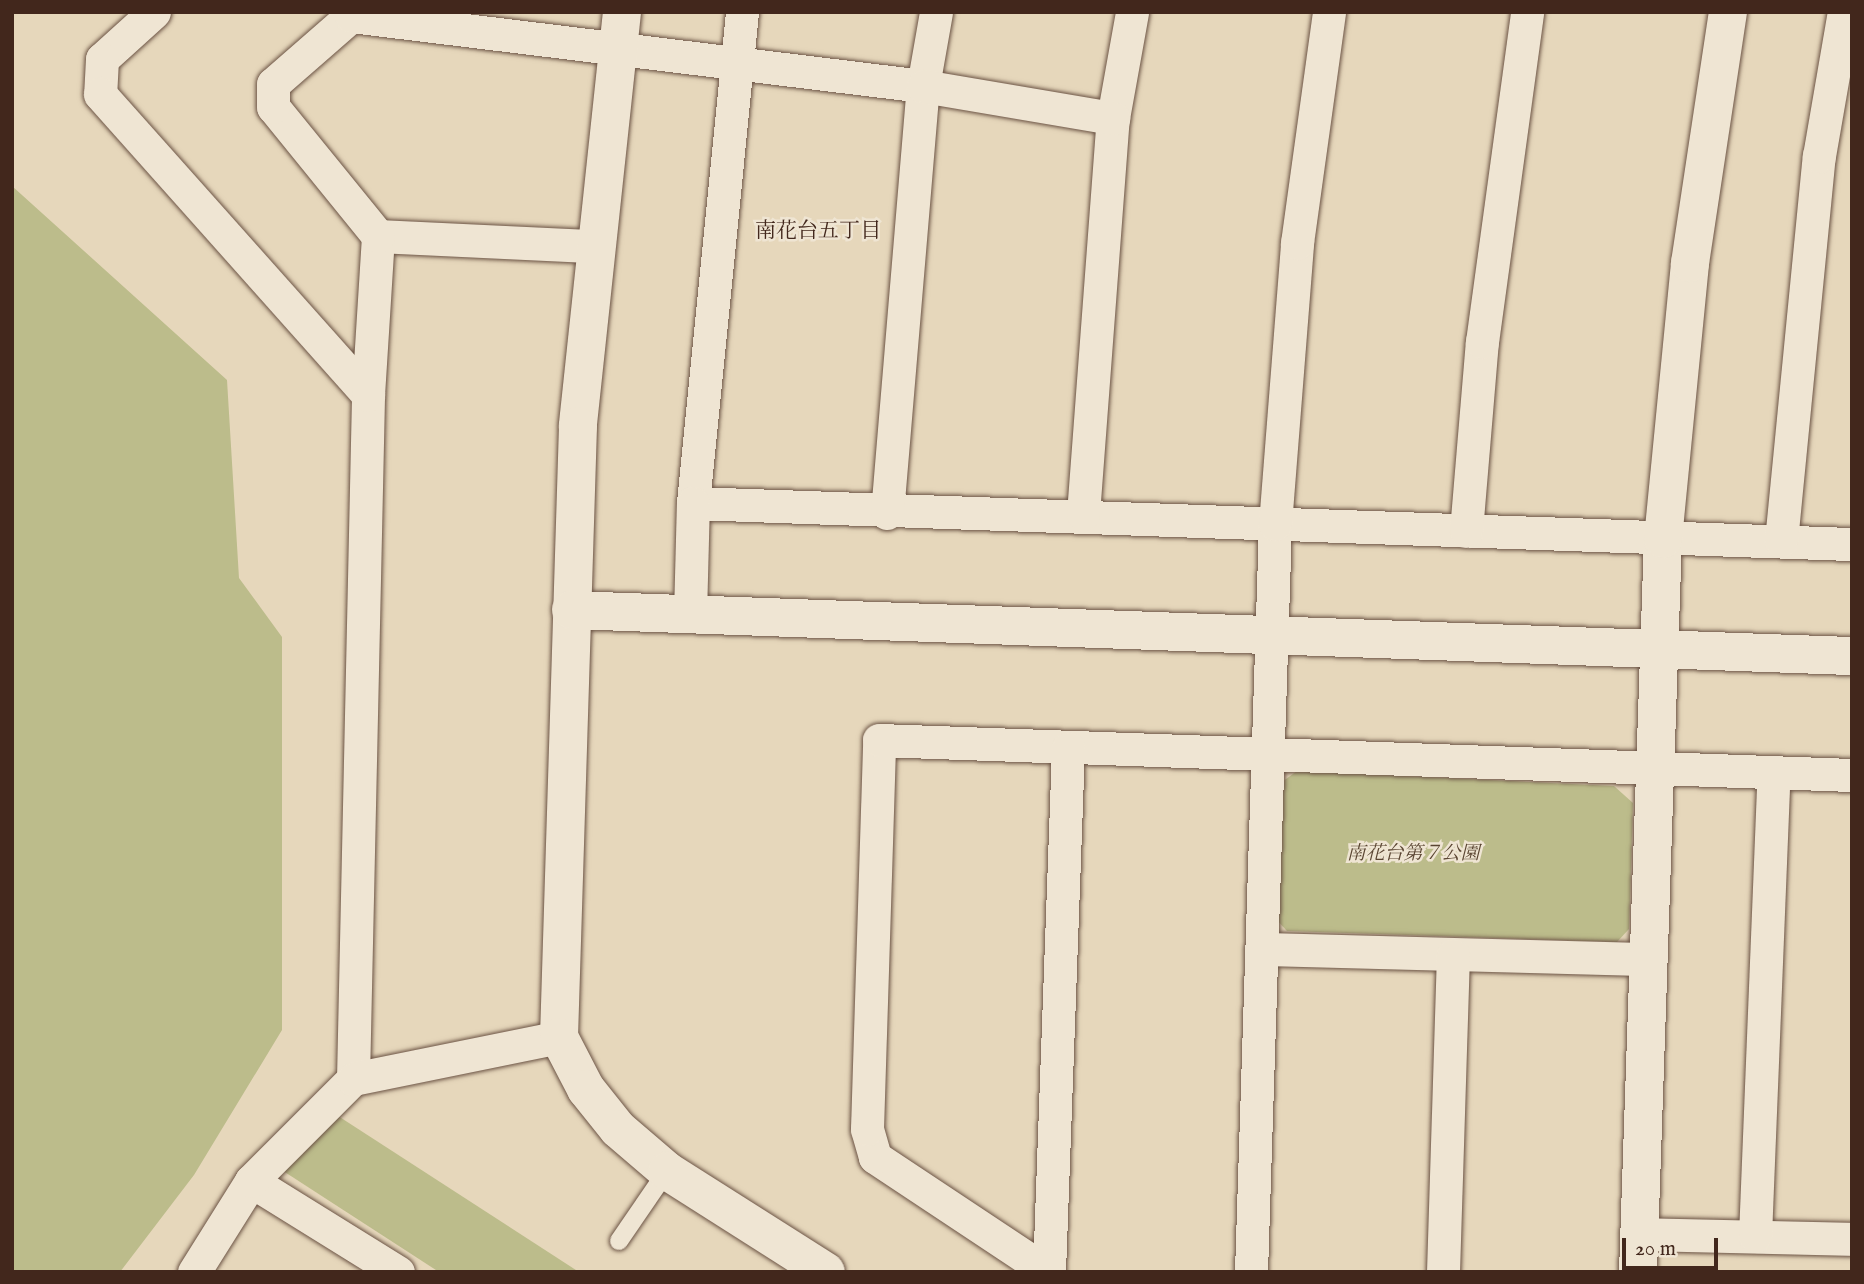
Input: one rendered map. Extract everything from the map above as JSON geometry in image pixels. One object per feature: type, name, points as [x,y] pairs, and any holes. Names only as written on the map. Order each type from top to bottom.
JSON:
[{"type":"street","points":[[154,12],[102,59],[100,94],[368,395]]},
{"type":"street","points":[[622,12],[594,246],[571,610],[559,1037],[610,1119],[667,1171],[819,1270]]},
{"type":"street","points":[[690,615],[692,503],[742,12]]},
{"type":"street","points":[[887,513],[923,86],[936,12]]},
{"type":"street","points":[[1083,514],[1113,118],[1132,12]]},
{"type":"street","points":[[1251,1272],[1275,524],[1297,243],[1329,12]]},
{"type":"street","points":[[1466,531],[1483,329],[1527,12]]},
{"type":"street","points":[[1638,1272],[1645,959],[1663,540],[1690,263],[1728,12]]},
{"type":"street","points":[[1781,541],[1819,156],[1844,12]]},
{"type":"street","points":[[353,1079],[368,395],[379,236],[273,107],[273,84],[351,16],[923,86],[1113,118]]},
{"type":"street","points":[[379,236],[594,246]]},
{"type":"street","points":[[692,503],[887,513],[1083,514],[1663,540],[1852,544]]},
{"type":"street","points":[[571,610],[1272,638],[1852,656]]},
{"type":"street","points":[[1049,1272],[875,1157],[867,1129],[879,740],[1653,765],[1852,775]]},
{"type":"street","points":[[1049,1272],[1068,748]]},
{"type":"street","points":[[1755,1236],[1774,773]]},
{"type":"street","points":[[1263,949],[1645,959]]},
{"type":"street","points":[[1443,1272],[1452,955]]},
{"type":"street","points":[[194,1272],[251,1181],[353,1079],[559,1037]]},
{"type":"street","points":[[251,1181],[398,1272]]},
{"type":"street","points":[[1639,1234],[1852,1239]]},
{"type":"lane","points":[[619,1241],[667,1171]]},
{"type":"green space","points":[[12,186],[227,380],[239,578],[282,637],[282,1030],[194,1175],[120,1272],[12,1272]]},
{"type":"green space","name":"南花台第７公園","points":[[1297,771],[1614,786],[1633,803],[1629,929],[1617,942],[1287,931],[1275,918],[1282,782]]},
{"type":"green space","points":[[335,1114],[579,1272],[439,1272],[277,1167]]},
{"type":"district","name":"南花台五丁目","points":[[818,232]]}]
